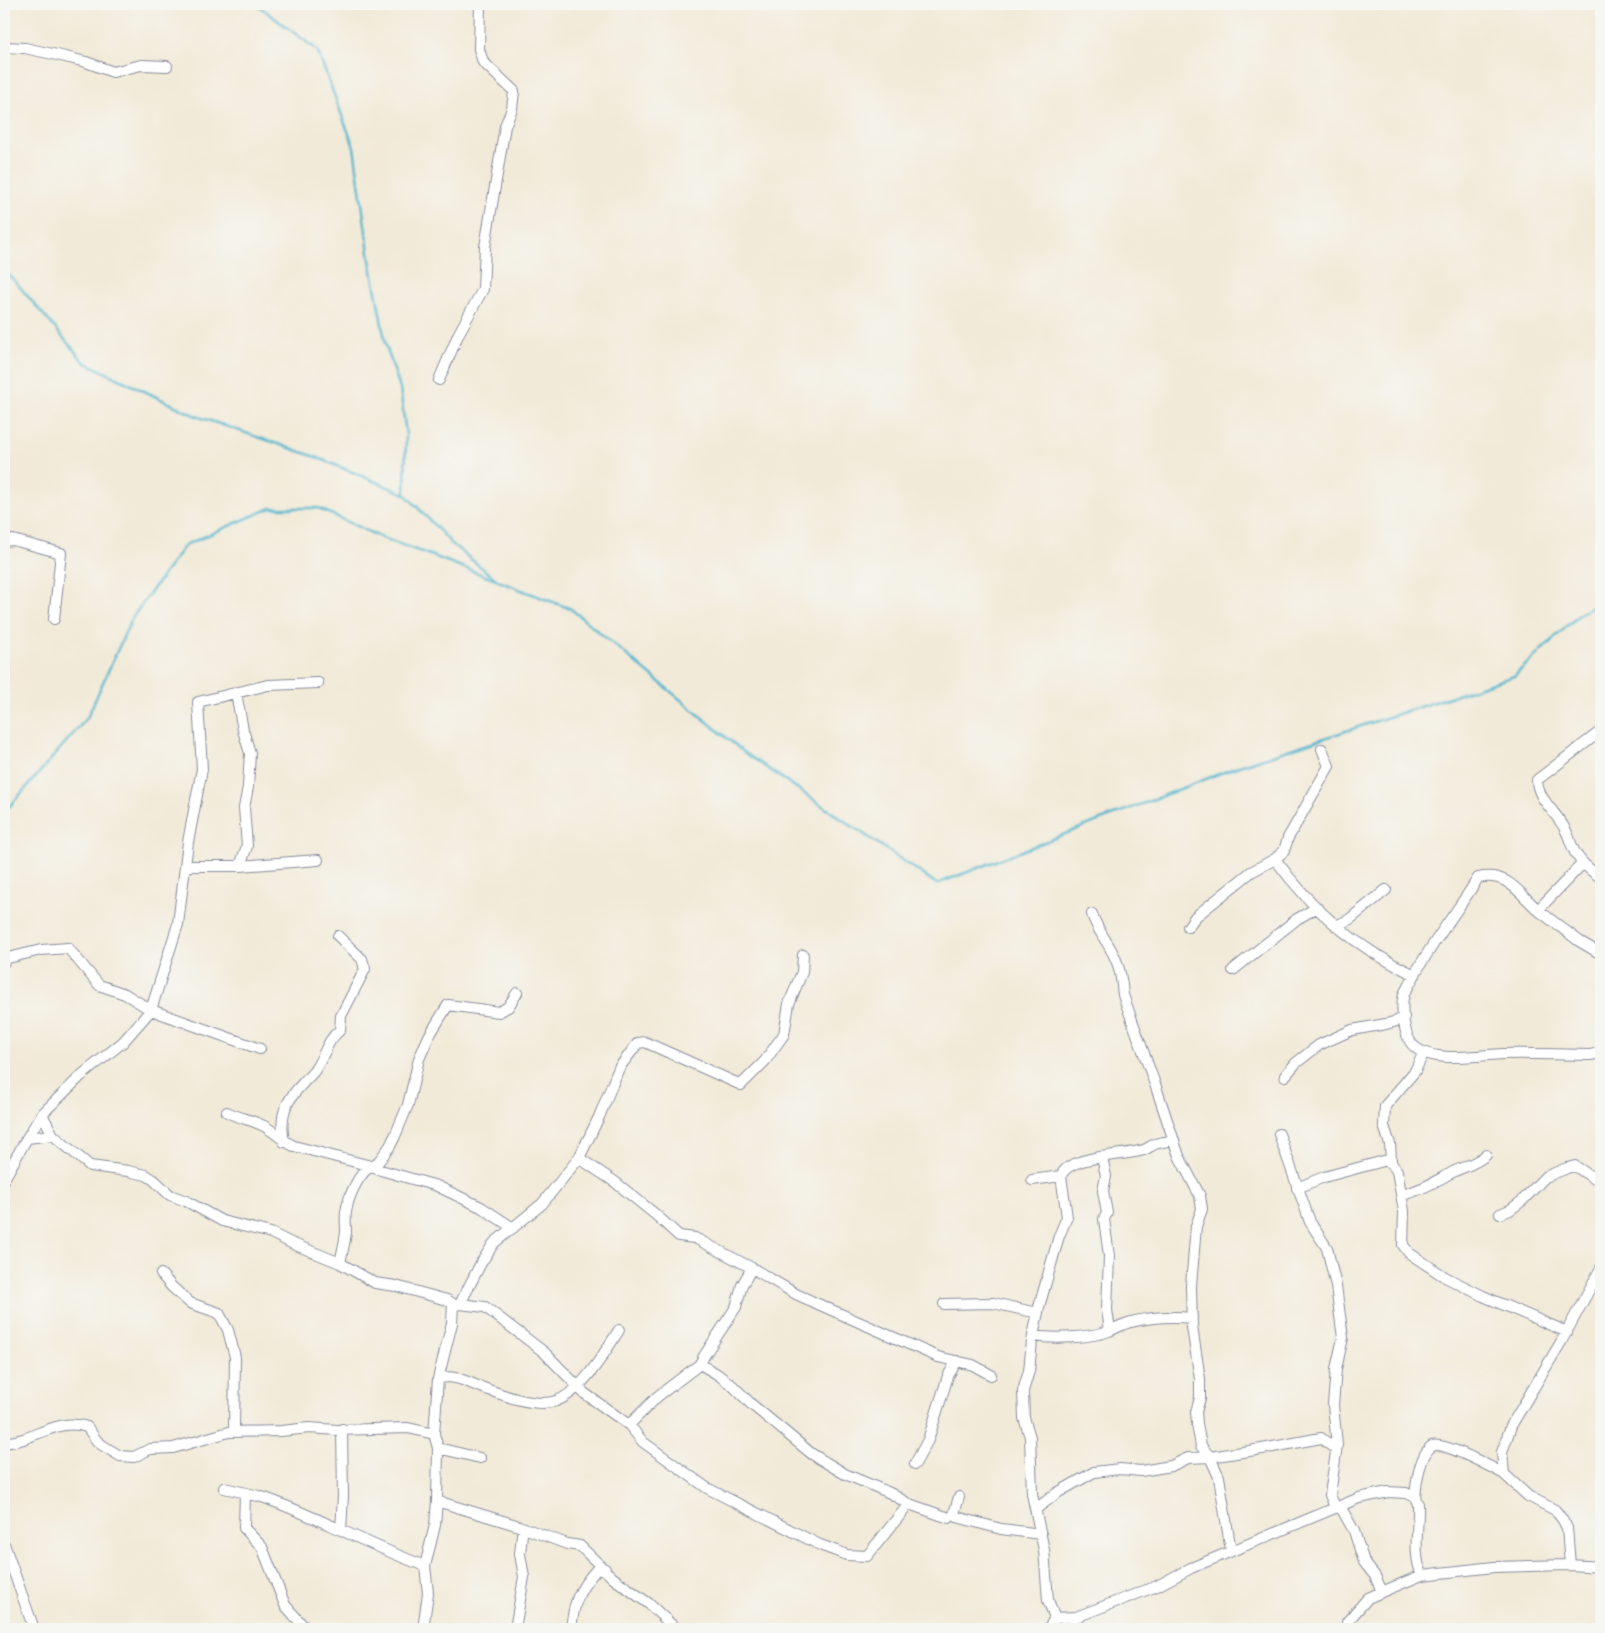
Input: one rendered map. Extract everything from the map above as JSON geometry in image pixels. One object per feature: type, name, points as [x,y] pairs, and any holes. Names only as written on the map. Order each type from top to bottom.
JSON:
[{"type":"street","points":[[439,380],[459,333],[483,289],[485,247],[505,126],[512,109],[514,91],[483,62],[479,49],[480,4]]},
{"type":"street","points":[[4,47],[25,48],[57,54],[113,72],[141,66],[167,66]]},
{"type":"street","points":[[4,541],[13,540],[61,553],[54,619]]},
{"type":"street","points":[[4,1179],[26,1138],[42,1114],[82,1075],[123,1042],[150,1010],[178,924],[185,866],[202,769],[198,702],[268,685],[318,683]]},
{"type":"street","points":[[236,692],[243,730],[250,753],[248,787],[244,808],[247,846],[240,866]]},
{"type":"street","points":[[1601,731],[1537,780],[1537,786],[1547,804],[1561,822],[1573,845],[1573,851],[1583,863],[1601,878]]},
{"type":"street","points":[[1188,927],[1195,916],[1251,872],[1275,860],[1284,852],[1288,838],[1329,766],[1322,749]]},
{"type":"street","points":[[185,866],[240,866],[318,860]]},
{"type":"street","points":[[1275,860],[1291,881],[1336,926],[1368,951],[1415,975]]},
{"type":"street","points":[[1538,910],[1583,863]]},
{"type":"street","points":[[1601,954],[1538,910],[1506,880],[1487,876],[1478,878],[1459,909],[1425,956],[1404,995],[1406,1035],[1416,1049],[1424,1052],[1457,1058],[1502,1054],[1590,1055],[1601,1053]]},
{"type":"street","points":[[1336,926],[1350,919],[1386,890]]},
{"type":"street","points":[[1233,970],[1297,919],[1316,908]]},
{"type":"street","points":[[1092,914],[1095,925],[1116,959],[1123,995],[1179,1156],[1200,1196],[1202,1209],[1196,1226],[1191,1286],[1192,1318],[1200,1389],[1200,1398],[1196,1412],[1197,1424],[1201,1446],[1210,1457],[1219,1477],[1231,1551]]},
{"type":"street","points":[[284,1142],[281,1127],[283,1110],[292,1095],[316,1068],[334,1034],[340,1030],[341,1016],[365,969],[362,959],[338,936]]},
{"type":"street","points":[[4,962],[4,959],[41,950],[68,948],[98,985],[125,994],[150,1010],[260,1049]]},
{"type":"street","points":[[423,1629],[428,1593],[425,1566],[435,1525],[437,1501],[438,1448],[434,1434],[438,1379],[457,1306],[481,1263],[494,1243],[542,1204],[579,1158],[600,1117],[619,1068],[638,1043],[645,1042],[741,1085],[765,1061],[784,1034],[789,1004],[802,972],[802,955]]},
{"type":"street","points":[[340,1263],[346,1233],[346,1212],[350,1196],[363,1173],[371,1166],[376,1165],[390,1146],[408,1105],[419,1059],[429,1036],[448,1004],[499,1012],[508,1007],[517,993]]},
{"type":"street","points":[[1285,1076],[1296,1063],[1319,1045],[1352,1030],[1386,1024],[1404,1017]]},
{"type":"street","points":[[1389,1160],[1391,1159],[1390,1144],[1384,1126],[1385,1106],[1415,1071],[1424,1052]]},
{"type":"street","points":[[227,1112],[264,1126],[272,1130],[284,1142],[301,1148],[371,1166],[437,1186],[481,1207],[513,1228]]},
{"type":"street","points":[[42,1114],[52,1135],[90,1166],[128,1171],[146,1176],[154,1180],[170,1195],[186,1201],[222,1221],[271,1233],[291,1244],[340,1263],[375,1283],[396,1286],[447,1300],[457,1306],[484,1307],[544,1352],[584,1393],[629,1426],[643,1442],[707,1488],[820,1545],[847,1555],[867,1556],[909,1504]]},
{"type":"street","points":[[1279,1134],[1310,1222],[1327,1248],[1336,1286],[1343,1338],[1336,1369],[1333,1405],[1337,1445],[1330,1495],[1354,1531],[1364,1562],[1384,1591]]},
{"type":"street","points":[[26,1138],[52,1135]]},
{"type":"street","points":[[1055,1618],[1048,1600],[1040,1534],[1032,1494],[1030,1436],[1024,1418],[1023,1391],[1029,1371],[1038,1313],[1059,1236],[1067,1217],[1061,1176],[1065,1169],[1070,1166],[1102,1157],[1144,1150],[1156,1144],[1174,1140]]},
{"type":"street","points":[[1401,1195],[1413,1192],[1478,1162],[1486,1155]]},
{"type":"street","points":[[1102,1157],[1106,1176],[1103,1192],[1107,1213],[1104,1219],[1109,1256],[1107,1310],[1110,1330]]},
{"type":"street","points":[[579,1158],[615,1182],[679,1236],[695,1238],[818,1304],[938,1357],[972,1365],[991,1375]]},
{"type":"street","points":[[1297,1188],[1324,1177],[1389,1160]]},
{"type":"street","points":[[1389,1160],[1397,1171],[1404,1210],[1403,1244],[1409,1253],[1460,1285],[1567,1332]]},
{"type":"street","points":[[1500,1214],[1510,1210],[1522,1201],[1545,1177],[1567,1168],[1575,1166],[1601,1183]]},
{"type":"street","points":[[1032,1180],[1061,1176]]},
{"type":"street","points":[[629,1426],[658,1396],[700,1364],[736,1307],[742,1285],[752,1268]]},
{"type":"street","points":[[1504,1474],[1502,1452],[1511,1426],[1567,1332],[1601,1268]]},
{"type":"street","points":[[161,1274],[190,1303],[220,1313],[228,1330],[235,1356],[234,1432]]},
{"type":"street","points":[[944,1304],[992,1303],[1038,1313]]},
{"type":"street","points":[[1033,1336],[1068,1338],[1110,1330],[1129,1322],[1153,1318],[1168,1316],[1192,1318]]},
{"type":"street","points":[[438,1379],[447,1376],[455,1377],[497,1393],[536,1403],[556,1401],[566,1396],[578,1386],[619,1330]]},
{"type":"street","points":[[914,1464],[928,1440],[948,1376],[957,1361]]},
{"type":"street","points":[[700,1364],[734,1386],[751,1404],[812,1454],[845,1474],[890,1493],[909,1504],[949,1518]]},
{"type":"street","points":[[4,1443],[23,1440],[64,1424],[87,1427],[97,1441],[120,1456],[134,1457],[150,1448],[173,1448],[229,1432],[281,1431],[308,1428],[342,1430],[408,1428],[434,1434]]},
{"type":"street","points":[[341,1530],[343,1496],[342,1430]]},
{"type":"street","points":[[1036,1510],[1057,1493],[1094,1472],[1120,1469],[1142,1471],[1171,1466],[1188,1458],[1210,1457],[1321,1438],[1334,1448],[1337,1445]]},
{"type":"street","points":[[1414,1497],[1416,1480],[1428,1451],[1432,1446],[1438,1444],[1449,1447],[1504,1474],[1528,1496],[1555,1510],[1563,1520],[1566,1528],[1570,1565]]},
{"type":"street","points":[[438,1448],[480,1458]]},
{"type":"street","points":[[224,1488],[264,1498],[341,1530],[386,1552],[425,1566]]},
{"type":"street","points":[[1055,1618],[1076,1617],[1097,1610],[1157,1586],[1191,1568],[1338,1506],[1359,1498],[1388,1492],[1406,1493],[1414,1497],[1418,1504],[1416,1551],[1418,1567],[1422,1575]]},
{"type":"street","points":[[245,1493],[244,1528],[262,1547],[285,1605],[306,1629]]},
{"type":"street","points":[[959,1498],[954,1514],[957,1518],[1002,1529],[1040,1534]]},
{"type":"street","points":[[437,1501],[524,1528],[567,1544],[580,1546],[613,1578],[648,1604],[676,1629]]},
{"type":"street","points":[[515,1629],[524,1577],[520,1554],[524,1528]]},
{"type":"street","points":[[4,1544],[34,1629]]},
{"type":"street","points":[[1347,1622],[1368,1598],[1422,1575],[1494,1567],[1570,1565],[1601,1568]]},
{"type":"street","points":[[571,1629],[577,1596],[596,1569],[605,1569]]},
{"type":"street","points":[[1048,1629],[1055,1618]]},
{"type":"waterway","points":[[256,4],[317,50],[354,147],[370,260],[386,346],[400,388],[406,434],[405,494]]},
{"type":"waterway","points":[[4,271],[84,362],[196,416],[316,457],[405,494],[453,545],[496,579]]},
{"type":"waterway","points":[[4,813],[87,718],[132,618],[185,545],[271,508],[318,508],[382,538],[571,609],[745,753],[937,884],[1239,766],[1514,676],[1581,613],[1601,602]]}]
